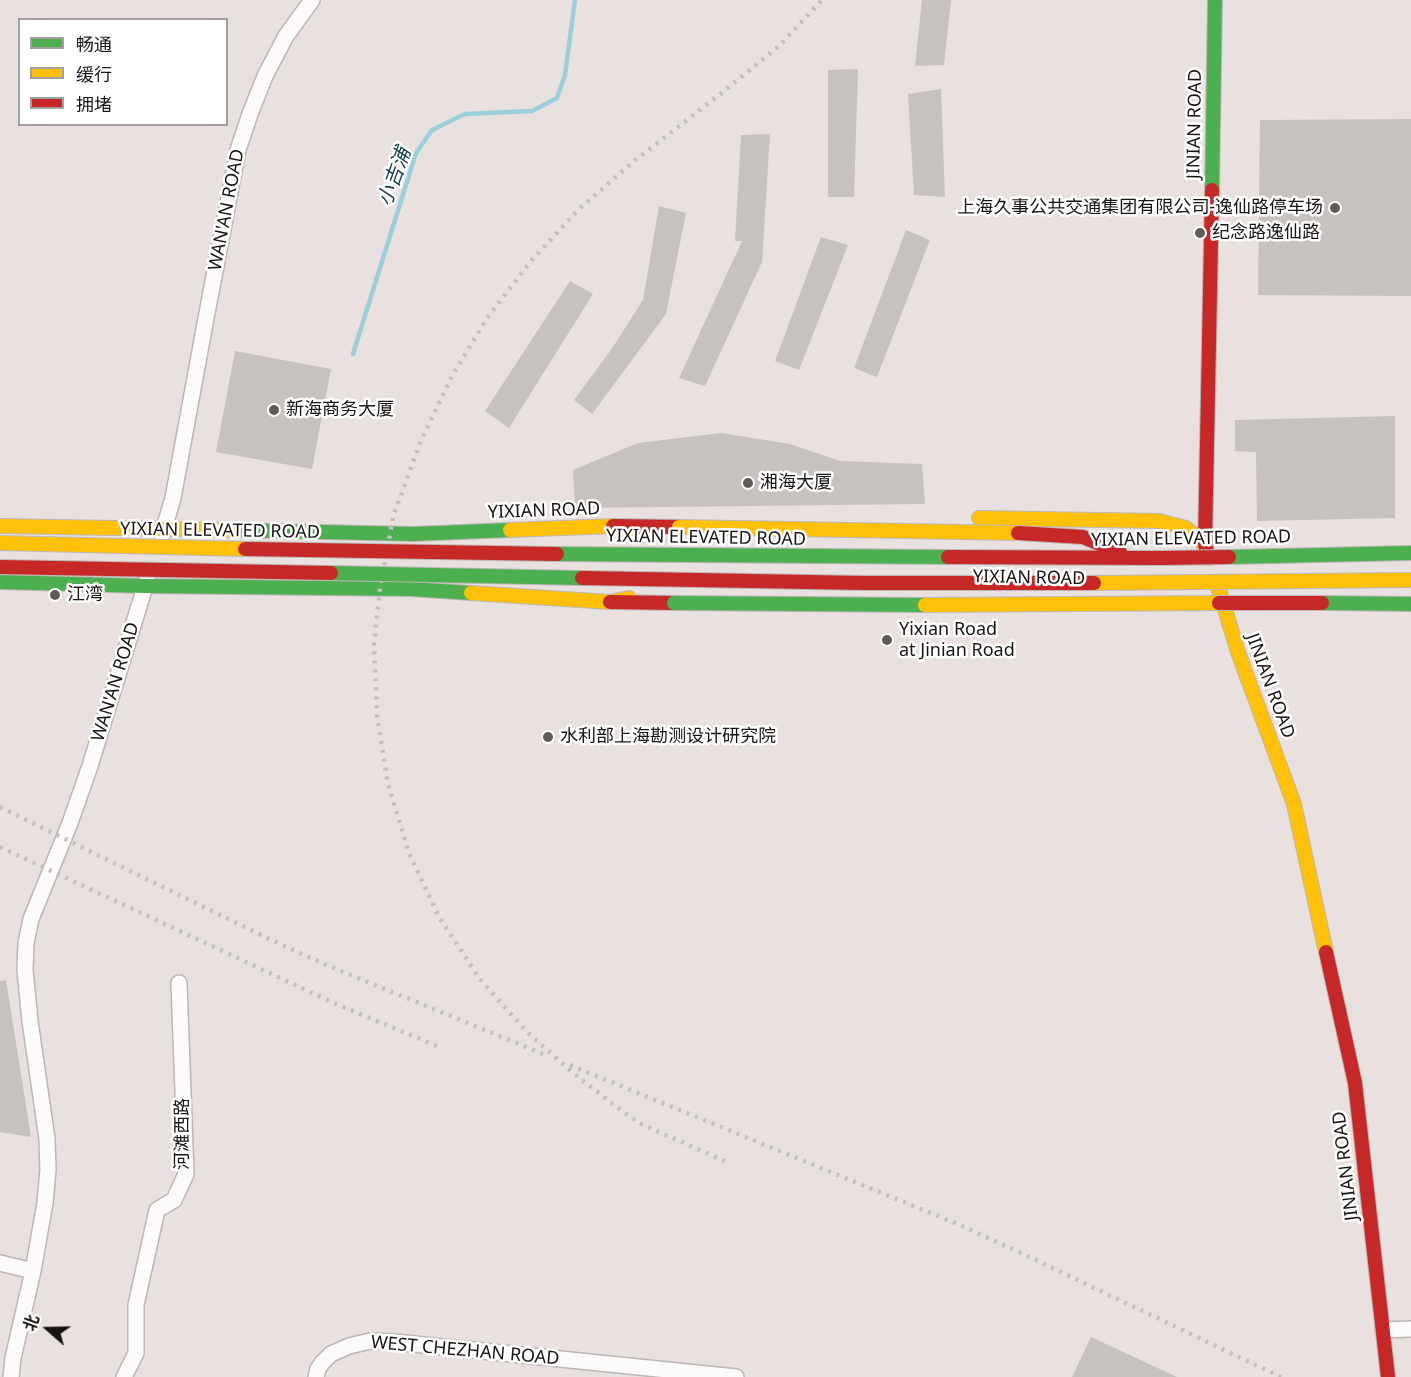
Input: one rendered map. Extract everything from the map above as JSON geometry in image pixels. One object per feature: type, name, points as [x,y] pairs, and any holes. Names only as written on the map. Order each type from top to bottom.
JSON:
[{"type":"main road","name":"JINIAN ROAD","points":[[1215,0],[1205,545],[1238,652],[1294,804],[1355,1083],[1388,1377]]},
{"type":"main road","points":[[613,526],[652,514],[732,515]]},
{"type":"main road","points":[[970,518],[1159,521],[1186,528],[1205,545]]},
{"type":"main road","name":"YIXIAN ROAD","points":[[0,526],[413,534],[613,526],[643,537],[1138,547],[1205,545],[1411,551]]},
{"type":"main road","points":[[613,526],[993,532],[1083,537],[1133,558]]},
{"type":"main road","points":[[410,589],[398,582],[392,563],[395,549],[400,542],[404,537],[413,534]]},
{"type":"main road","name":"YIXIAN ELEVATED ROAD","points":[[0,543],[346,552],[723,556],[1133,558],[1411,551]]},
{"type":"main road","points":[[0,567],[865,583],[1197,583],[1411,580]]},
{"type":"main road","name":"YIXIAN ROAD","points":[[0,582],[410,589],[610,602],[655,591],[1222,599],[1411,598]]},
{"type":"main road","points":[[1197,583],[1322,603]]},
{"type":"main road","points":[[1195,617],[1222,599]]},
{"type":"main road","points":[[610,602],[859,605],[1411,604]]},
{"type":"main road","points":[[610,602],[653,614],[961,618]]},
{"type":"street","name":"WAN'AN ROAD","points":[[11,1377],[13,1358],[33,1271],[45,1203],[48,1170],[47,1139],[25,970],[26,943],[31,919],[70,823],[90,766],[173,498],[238,150],[265,76],[286,36],[312,0]]},
{"type":"street","name":"河滩西路","points":[[124,1377],[136,1353],[136,1305],[157,1210],[174,1200],[186,1174],[179,983]]},
{"type":"street","points":[[0,1263],[33,1271]]},
{"type":"street","points":[[1383,1330],[1411,1329]]},
{"type":"street","name":"WEST CHEZHAN ROAD","points":[[316,1377],[321,1363],[331,1354],[349,1346],[370,1341],[736,1377]]},
{"type":"building","points":[[922,0],[951,0],[944,65],[915,66]]},
{"type":"building","points":[[858,69],[854,197],[828,197],[828,70]]},
{"type":"building","points":[[941,89],[945,197],[914,195],[908,94]]},
{"type":"building","name":"上海久事公共交通集团有限公司-逸仙路停车场","points":[[1411,119],[1411,296],[1258,295],[1260,120]]},
{"type":"building","points":[[770,134],[762,262],[705,386],[679,378],[742,241],[735,241],[741,135]]},
{"type":"building","points":[[659,206],[686,213],[666,314],[592,414],[574,400],[611,350],[643,300]]},
{"type":"building","points":[[906,230],[930,240],[877,377],[854,368]]},
{"type":"building","points":[[821,237],[848,245],[799,370],[775,361]]},
{"type":"building","points":[[570,281],[593,294],[509,428],[485,411]]},
{"type":"building","name":"新海商务大厦","points":[[235,351],[331,369],[312,469],[216,452]]},
{"type":"building","points":[[1395,416],[1395,518],[1257,521],[1256,452],[1235,451],[1235,420]]},
{"type":"building","name":"湘海大厦","points":[[721,433],[790,444],[840,461],[922,464],[925,504],[575,508],[573,470],[638,443]]},
{"type":"building","points":[[6,980],[31,1137],[0,1132],[0,981]]},
{"type":"building","points":[[1091,1337],[1177,1377],[1072,1377]]},
{"type":"waterway","name":"小吉浦","points":[[353,354],[416,153],[432,130],[465,114],[532,111],[557,98],[565,75],[575,0]]},
{"type":"railway","points":[[725,1161],[643,1125],[622,1111],[578,1077],[527,1032],[479,978],[439,917],[409,853],[388,784],[377,716],[374,644],[380,588],[393,517],[420,443],[451,378],[487,318],[531,261],[579,209],[633,162],[779,46],[822,0]]},
{"type":"railway","points":[[0,807],[324,964],[548,1056]]},
{"type":"railway","points":[[0,847],[336,1004],[437,1046]]},
{"type":"railway","points":[[570,1065],[960,1225],[1281,1377]]},
{"type":"traffic: fast","points":[[1212,190],[1215,0]]},
{"type":"traffic: fast","points":[[232,530],[413,534],[510,530]]},
{"type":"traffic: fast","points":[[1229,557],[1411,553]]},
{"type":"traffic: fast","points":[[557,554],[948,557]]},
{"type":"traffic: fast","points":[[331,573],[582,578]]},
{"type":"traffic: fast","points":[[0,582],[410,589],[471,593]]},
{"type":"traffic: fast","points":[[674,603],[925,605]]},
{"type":"traffic: fast","points":[[1322,603],[1411,604]]},
{"type":"traffic: slow","points":[[979,518],[1159,521],[1186,528],[1205,545]]},
{"type":"traffic: slow","points":[[0,526],[232,530]]},
{"type":"traffic: slow","points":[[510,530],[613,526],[632,533]]},
{"type":"traffic: slow","points":[[679,527],[1018,533]]},
{"type":"traffic: slow","points":[[0,543],[245,549]]},
{"type":"traffic: slow","points":[[1094,583],[1411,580]]},
{"type":"traffic: slow","points":[[1219,590],[1238,652],[1294,804],[1326,952]]},
{"type":"traffic: slow","points":[[471,593],[610,602],[629,598]]},
{"type":"traffic: slow","points":[[925,605],[1219,603]]},
{"type":"traffic: jam","points":[[1209,558],[1205,545],[1212,190]]},
{"type":"traffic: jam","points":[[613,526],[679,527]]},
{"type":"traffic: jam","points":[[1018,533],[1083,537],[1120,552]]},
{"type":"traffic: jam","points":[[245,549],[557,554]]},
{"type":"traffic: jam","points":[[948,557],[1229,557]]},
{"type":"traffic: jam","points":[[0,567],[331,573]]},
{"type":"traffic: jam","points":[[582,578],[865,583],[1094,583]]},
{"type":"traffic: jam","points":[[610,602],[674,603]]},
{"type":"traffic: jam","points":[[1219,603],[1322,603]]},
{"type":"traffic: jam","points":[[1326,952],[1355,1083],[1388,1377]]},
{"type":"place","name":"上海久事公共交通集团有限公司-逸仙路停车场","points":[[1335,208]]},
{"type":"place","name":"纪念路逸仙路","points":[[1200,233]]},
{"type":"place","name":"新海商务大厦","points":[[274,410]]},
{"type":"place","name":"湘海大厦","points":[[748,483]]},
{"type":"place","name":"江湾","points":[[55,595]]},
{"type":"place","name":"Yixian Road at Jinian Road","points":[[887,640]]},
{"type":"place","name":"水利部上海勘测设计研究院","points":[[548,737]]}]
